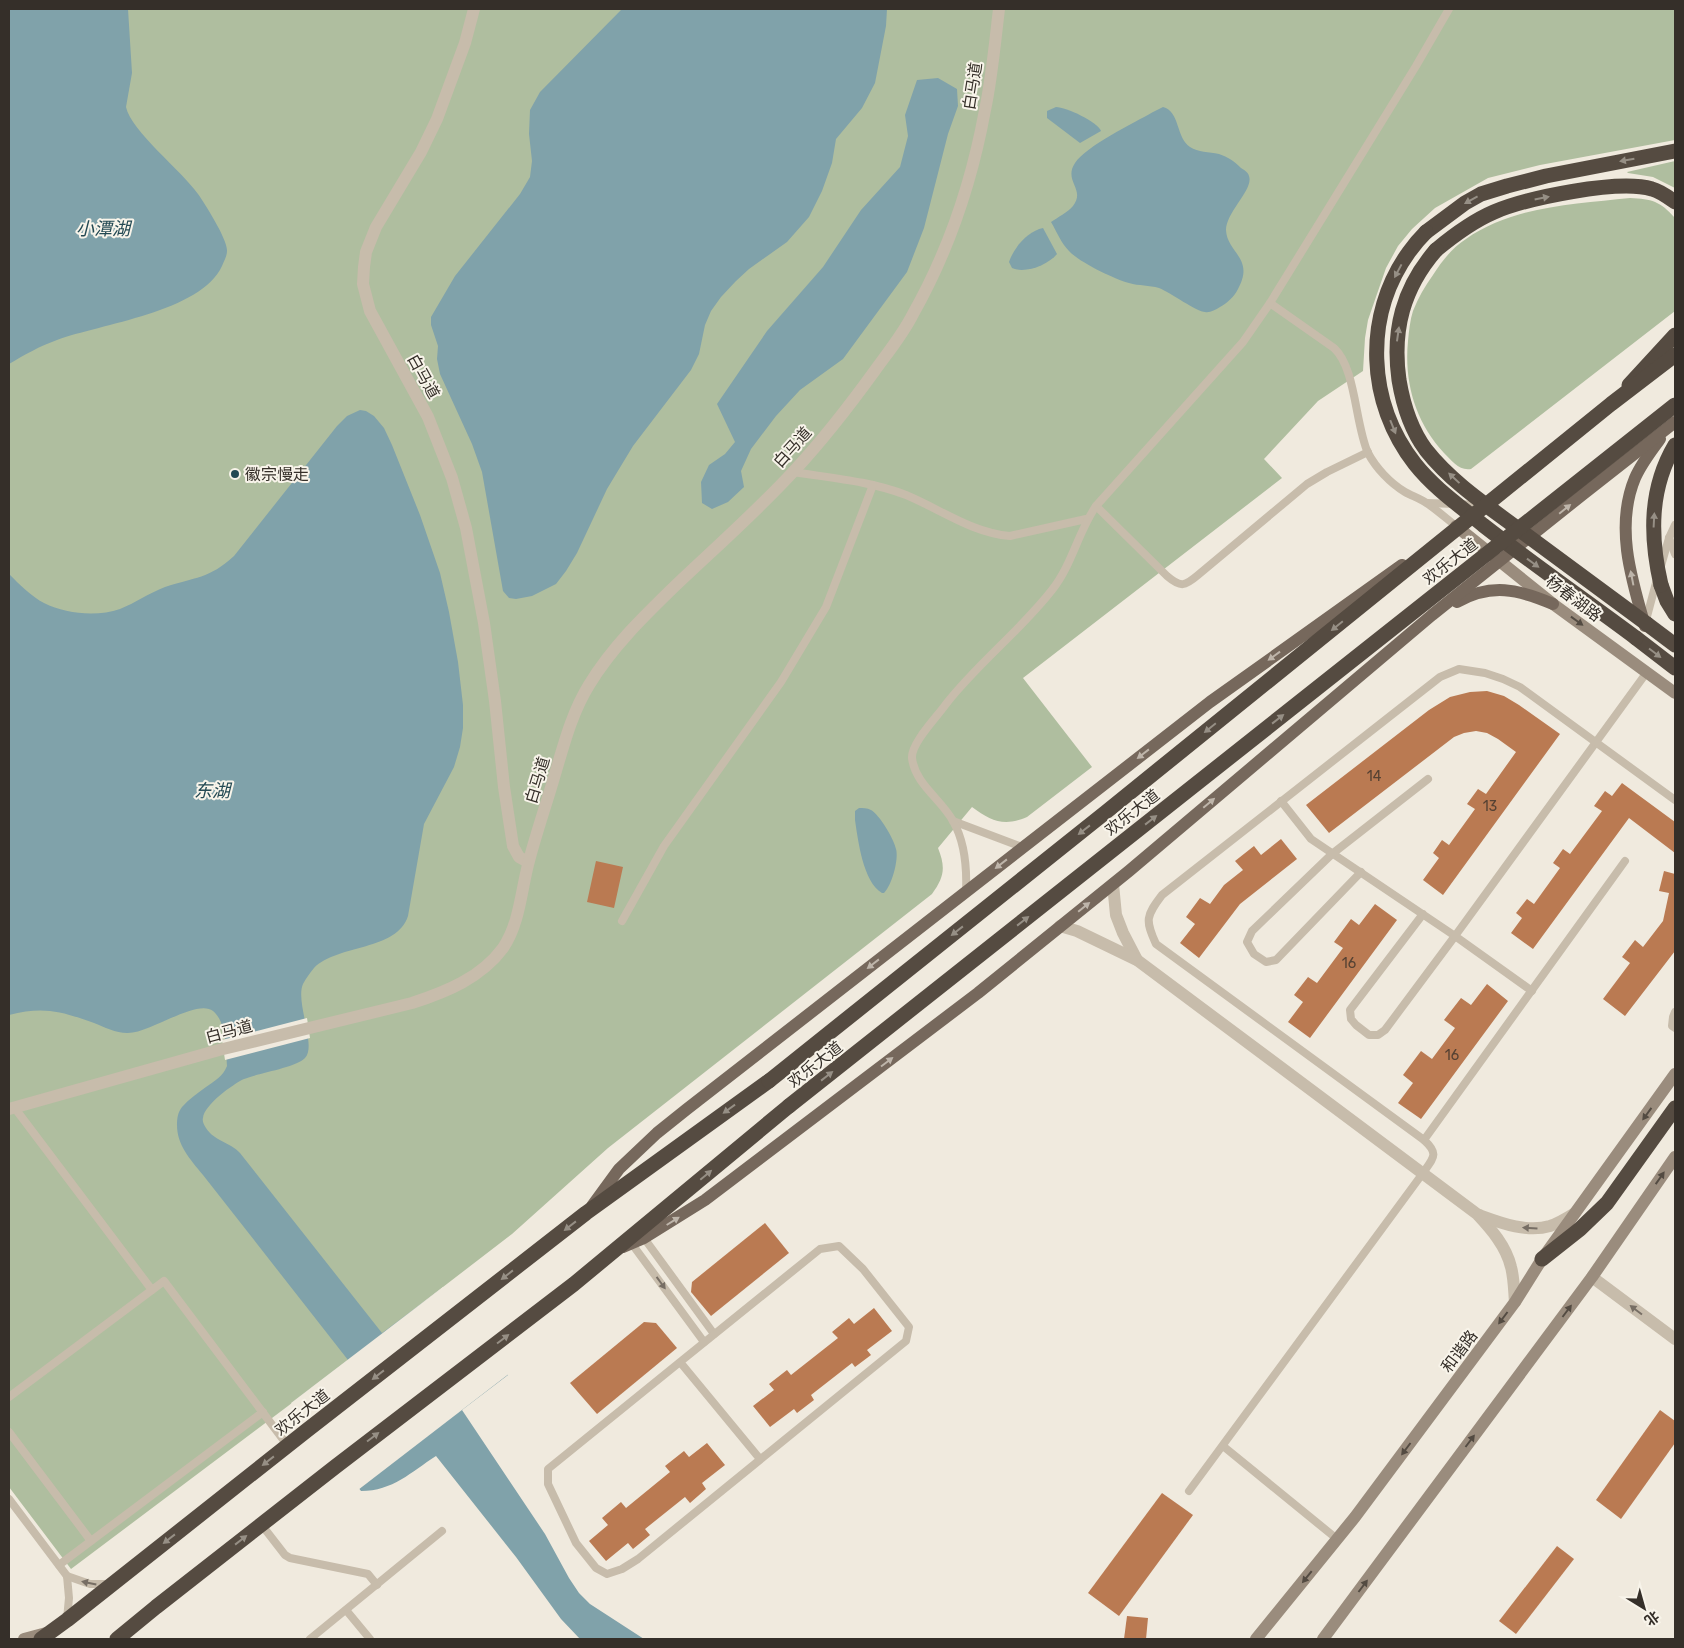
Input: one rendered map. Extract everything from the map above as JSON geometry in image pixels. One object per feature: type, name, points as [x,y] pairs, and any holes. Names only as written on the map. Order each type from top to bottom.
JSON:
[{"type":"highway","points":[[1675,151],[1602,164],[1481,194],[1426,232],[1409,251],[1396,274],[1384,302],[1377,329],[1379,384],[1384,403],[1397,436],[1415,464],[1428,479],[1502,540],[1675,668]]},
{"type":"highway","points":[[1675,202],[1653,189],[1614,187],[1533,200],[1508,207],[1479,219],[1436,250],[1415,279],[1408,293],[1399,323],[1396,358],[1401,395],[1407,414],[1421,442],[1438,463],[1483,503],[1675,645]]},
{"type":"highway","points":[[1610,404],[1675,335]]},
{"type":"highway","name":"欢乐大道","points":[[46,1636],[586,1213],[768,1081],[1106,812],[1610,404],[1675,355]]},
{"type":"highway","name":"欢乐大道","points":[[117,1639],[261,1524],[574,1284],[789,1106],[1675,405]]},
{"type":"highway","points":[[1675,446],[1665,465],[1657,490],[1653,532],[1657,569],[1661,585],[1667,601],[1675,614]]},
{"type":"highway","points":[[1542,1259],[1592,1219],[1606,1203],[1675,1108]]},
{"type":"highway","points":[[135,1639],[156,1606]]},
{"type":"main road","name":"欢乐大道","points":[[586,1213],[619,1169],[657,1133],[1210,702],[1456,526],[1481,505],[1675,359]]},
{"type":"main road","name":"欢乐大道","points":[[614,1251],[638,1241],[705,1200],[970,999],[1113,884],[1432,615],[1670,426]]},
{"type":"main road","points":[[1645,626],[1633,584],[1627,552],[1626,512],[1629,496],[1636,477],[1670,426]]},
{"type":"main road","name":"杨春湖路","points":[[1481,505],[1675,650]]},
{"type":"main road","name":"杨春湖路","points":[[1456,526],[1553,604],[1675,693]]},
{"type":"main road","points":[[1432,615],[1463,598],[1479,592],[1495,590],[1509,590],[1530,594],[1553,604]]},
{"type":"main road","name":"和谐路","points":[[1256,1639],[1337,1539],[1515,1302],[1542,1259],[1675,1074]]},
{"type":"main road","points":[[1323,1639],[1592,1277],[1675,1157]]},
{"type":"main road","points":[[24,1639],[46,1636]]},
{"type":"street","name":"白马道","points":[[474,9],[465,42],[437,119],[421,152],[376,227],[366,252],[363,284],[370,310],[428,417],[452,478],[466,528],[484,623],[504,787],[514,846],[519,857],[528,862]]},
{"type":"street","name":"白马道","points":[[12,1108],[219,1050],[412,1003],[459,985],[474,975],[502,950],[516,918],[528,862],[573,716],[586,688],[599,668],[639,621],[793,472],[836,423],[899,337],[922,298],[941,258],[963,198],[986,109],[999,9]]},
{"type":"street","points":[[1113,884],[1116,915],[1137,960]]},
{"type":"street","points":[[1060,926],[1077,931],[1137,960],[1477,1214],[1495,1235],[1508,1258],[1513,1273],[1515,1302]]},
{"type":"street","points":[[1477,1214],[1516,1226],[1534,1228],[1549,1226],[1575,1213]]},
{"type":"street","points":[[1592,1277],[1675,1339]]},
{"type":"lane","points":[[966,892],[967,870],[953,821],[916,771],[912,756],[915,744],[959,688],[1053,589],[1066,569],[1086,519],[1096,506],[1243,342],[1270,303],[1450,9]]},
{"type":"lane","points":[[1270,303],[1340,353],[1347,368],[1368,452],[1382,472],[1392,483],[1427,503],[1456,526]]},
{"type":"lane","points":[[1096,506],[1167,576],[1178,584],[1184,584],[1191,581],[1307,484],[1368,452]]},
{"type":"lane","points":[[793,472],[873,485],[906,495],[986,532],[1002,535],[1010,536],[1086,519]]},
{"type":"lane","points":[[622,921],[664,846],[781,682],[826,607],[873,485]]},
{"type":"lane","points":[[1427,503],[1481,505]]},
{"type":"lane","points":[[1645,626],[1669,538],[1675,525]]},
{"type":"lane","points":[[1669,538],[1675,554]]},
{"type":"lane","points":[[1189,1491],[1424,1173],[1434,1156],[1431,1147],[1424,1140],[1156,944],[1148,926],[1151,909],[1162,895],[1440,677],[1459,669],[1502,678],[1520,687],[1675,800]]},
{"type":"lane","points":[[1423,914],[1350,1010],[1351,1019],[1369,1035],[1378,1035],[1385,1030],[1647,672]]},
{"type":"lane","points":[[1362,872],[1276,960],[1266,962],[1254,954],[1247,942],[1252,930],[1332,854],[1428,779]]},
{"type":"lane","points":[[1281,801],[1311,838],[1332,854],[1362,872],[1532,991]]},
{"type":"lane","points":[[953,821],[1022,847]]},
{"type":"lane","points":[[1424,1140],[1625,861]]},
{"type":"lane","points":[[1675,1012],[1672,1017],[1672,1026],[1675,1028]]},
{"type":"lane","points":[[12,1108],[152,1290]]},
{"type":"lane","points":[[638,1241],[714,1334]]},
{"type":"lane","points":[[638,1241],[704,1342]]},
{"type":"lane","points":[[839,1246],[863,1269],[909,1327],[906,1341],[638,1559],[622,1569],[608,1574],[596,1568],[576,1543],[548,1484],[548,1469],[704,1342],[820,1249],[839,1246]]},
{"type":"lane","points":[[9,1397],[164,1281],[288,1446]]},
{"type":"lane","points":[[680,1362],[760,1459]]},
{"type":"lane","points":[[59,1565],[263,1412]]},
{"type":"lane","points":[[9,1432],[91,1541]]},
{"type":"lane","points":[[1223,1446],[1337,1539]]},
{"type":"lane","points":[[9,1498],[67,1576],[69,1598],[67,1620]]},
{"type":"lane","points":[[261,1524],[285,1555],[290,1558],[368,1574],[377,1584]]},
{"type":"lane","points":[[310,1639],[442,1531]]},
{"type":"lane","points":[[67,1576],[90,1584],[112,1584]]},
{"type":"lane","points":[[346,1610],[370,1639]]},
{"type":"green space","points":[[9,9],[1675,9],[1675,140],[1540,165],[1488,178],[1435,208],[1412,229],[1398,246],[1386,268],[1368,320],[1363,371],[1318,401],[1264,459],[1282,478],[1023,678],[1092,767],[1027,817],[1019,820],[1011,822],[998,821],[985,816],[972,807],[938,848],[943,867],[939,882],[932,894],[608,1148],[512,1234],[71,1569],[9,1487]]},
{"type":"green space","points":[[1675,161],[1675,188],[1653,177],[1627,172]]},
{"type":"green space","points":[[1630,198],[1644,199],[1660,204],[1675,218],[1675,311],[1471,469],[1459,467],[1444,453],[1426,428],[1419,415],[1410,386],[1407,356],[1410,322],[1415,306],[1427,283],[1456,246],[1484,228],[1524,213],[1545,208]]},
{"type":"water","name":"小潭湖","points":[[9,9],[128,9],[132,73],[126,107],[130,117],[147,139],[198,194],[220,231],[227,251],[222,266],[211,282],[193,295],[148,314],[57,340],[9,364]]},
{"type":"water","points":[[622,9],[887,9],[886,26],[875,83],[862,108],[836,139],[832,163],[822,191],[809,217],[787,242],[749,269],[736,281],[711,311],[705,325],[699,354],[691,370],[633,446],[607,489],[577,553],[556,584],[532,596],[516,599],[509,598],[503,591],[482,472],[472,444],[440,374],[437,359],[438,346],[431,325],[431,317],[455,276],[520,194],[530,177],[532,161],[529,134],[530,110],[540,92]]},
{"type":"water","points":[[938,78],[957,89],[958,106],[948,134],[924,228],[907,272],[843,359],[800,390],[776,416],[751,449],[741,471],[744,487],[728,502],[712,509],[702,503],[701,482],[709,465],[725,454],[735,442],[717,404],[767,331],[823,267],[861,210],[900,167],[908,136],[905,115],[917,80]]},
{"type":"water","points":[[1056,107],[1067,109],[1081,116],[1094,123],[1101,131],[1080,143],[1047,118],[1047,111]]},
{"type":"water","points":[[1163,107],[1172,114],[1182,138],[1190,147],[1225,156],[1246,171],[1249,176],[1248,187],[1230,216],[1226,230],[1231,245],[1242,263],[1242,279],[1238,289],[1228,302],[1211,312],[1196,309],[1159,288],[1123,281],[1088,265],[1066,248],[1051,222],[1071,208],[1076,200],[1076,190],[1071,175],[1075,163],[1081,156],[1111,135]]},
{"type":"water","points":[[1043,228],[1057,254],[1048,262],[1030,269],[1017,270],[1012,268],[1009,262],[1018,245],[1032,232]]},
{"type":"water","name":"东湖","points":[[360,410],[374,416],[384,428],[420,515],[440,573],[458,662],[463,705],[463,728],[460,747],[454,767],[424,824],[408,916],[402,927],[392,936],[380,942],[324,960],[314,968],[304,982],[301,992],[309,1044],[305,1058],[293,1065],[244,1079],[226,1090],[208,1107],[203,1122],[213,1136],[232,1146],[240,1153],[382,1333],[441,1289],[508,1375],[462,1410],[545,1534],[579,1593],[590,1604],[644,1639],[580,1639],[561,1619],[516,1557],[436,1456],[401,1480],[383,1488],[361,1491],[293,1402],[348,1360],[193,1163],[179,1139],[177,1122],[181,1109],[218,1078],[227,1066],[223,1029],[218,1016],[213,1011],[206,1008],[196,1009],[136,1032],[127,1033],[114,1031],[72,1015],[52,1011],[42,1010],[9,1015],[9,574],[30,594],[44,603],[62,610],[92,614],[120,609],[165,587],[209,573],[225,564],[234,556],[337,426],[347,416]]},
{"type":"water","points":[[859,808],[871,810],[878,816],[895,845],[897,859],[890,884],[884,893],[876,888],[870,880],[862,860],[855,820],[855,811]]},
{"type":"pier","points":[[307,1018],[310,1038],[225,1060],[222,1040]]},
{"type":"pier","points":[[443,1287],[510,1373],[358,1490],[291,1403]]},
{"type":"building","points":[[1487,691],[1504,696],[1560,734],[1443,895],[1423,880],[1439,858],[1433,853],[1442,840],[1449,845],[1475,809],[1467,804],[1478,789],[1486,794],[1516,752],[1498,739],[1487,733],[1476,731],[1454,737],[1329,833],[1306,805],[1429,710],[1450,697],[1470,692]]},
{"type":"building","points":[[1622,783],[1675,822],[1675,853],[1629,818],[1533,949],[1511,933],[1522,918],[1516,913],[1527,899],[1534,904],[1560,868],[1553,863],[1563,849],[1570,854],[1602,811],[1594,806],[1605,791],[1612,796]]},
{"type":"building","points":[[1281,839],[1297,859],[1240,904],[1199,958],[1180,943],[1195,924],[1186,917],[1200,898],[1210,904],[1224,885],[1243,870],[1235,861],[1254,846],[1261,855]]},
{"type":"building","points":[[596,861],[623,867],[614,908],[587,902]]},
{"type":"building","points":[[1664,871],[1675,874],[1675,951],[1625,1016],[1603,999],[1630,963],[1622,957],[1635,940],[1643,947],[1663,921],[1669,893],[1659,891]]},
{"type":"building","points":[[1375,904],[1397,920],[1310,1038],[1288,1022],[1303,1002],[1294,995],[1308,977],[1317,983],[1343,948],[1334,942],[1351,919],[1359,925]]},
{"type":"building","points":[[1487,984],[1508,1001],[1421,1119],[1398,1103],[1413,1083],[1403,1075],[1421,1051],[1432,1059],[1455,1028],[1444,1020],[1461,998],[1471,1005]]},
{"type":"building","points":[[765,1223],[789,1253],[711,1316],[691,1292],[692,1282]]},
{"type":"building","points":[[874,1308],[892,1331],[867,1350],[871,1355],[855,1367],[852,1363],[811,1395],[814,1400],[797,1413],[794,1409],[770,1427],[753,1406],[774,1390],[769,1384],[787,1370],[791,1375],[838,1338],[832,1332],[849,1318],[854,1324]]},
{"type":"building","points":[[644,1322],[656,1323],[677,1348],[597,1414],[570,1383]]},
{"type":"building","points":[[1660,1410],[1675,1421],[1675,1443],[1621,1519],[1596,1500]]},
{"type":"building","points":[[707,1443],[725,1465],[702,1483],[706,1489],[690,1503],[685,1497],[645,1529],[650,1535],[633,1549],[628,1543],[606,1561],[589,1541],[608,1525],[602,1518],[621,1502],[626,1508],[670,1472],[665,1466],[684,1451],[689,1457]]},
{"type":"building","points":[[1162,1493],[1193,1515],[1119,1616],[1088,1593]]},
{"type":"building","points":[[1557,1546],[1574,1559],[1516,1634],[1499,1621]]},
{"type":"building","points":[[1127,1616],[1148,1618],[1146,1639],[1124,1639]]},
{"type":"place","name":"徽宗慢走","points":[[235,474]]}]
